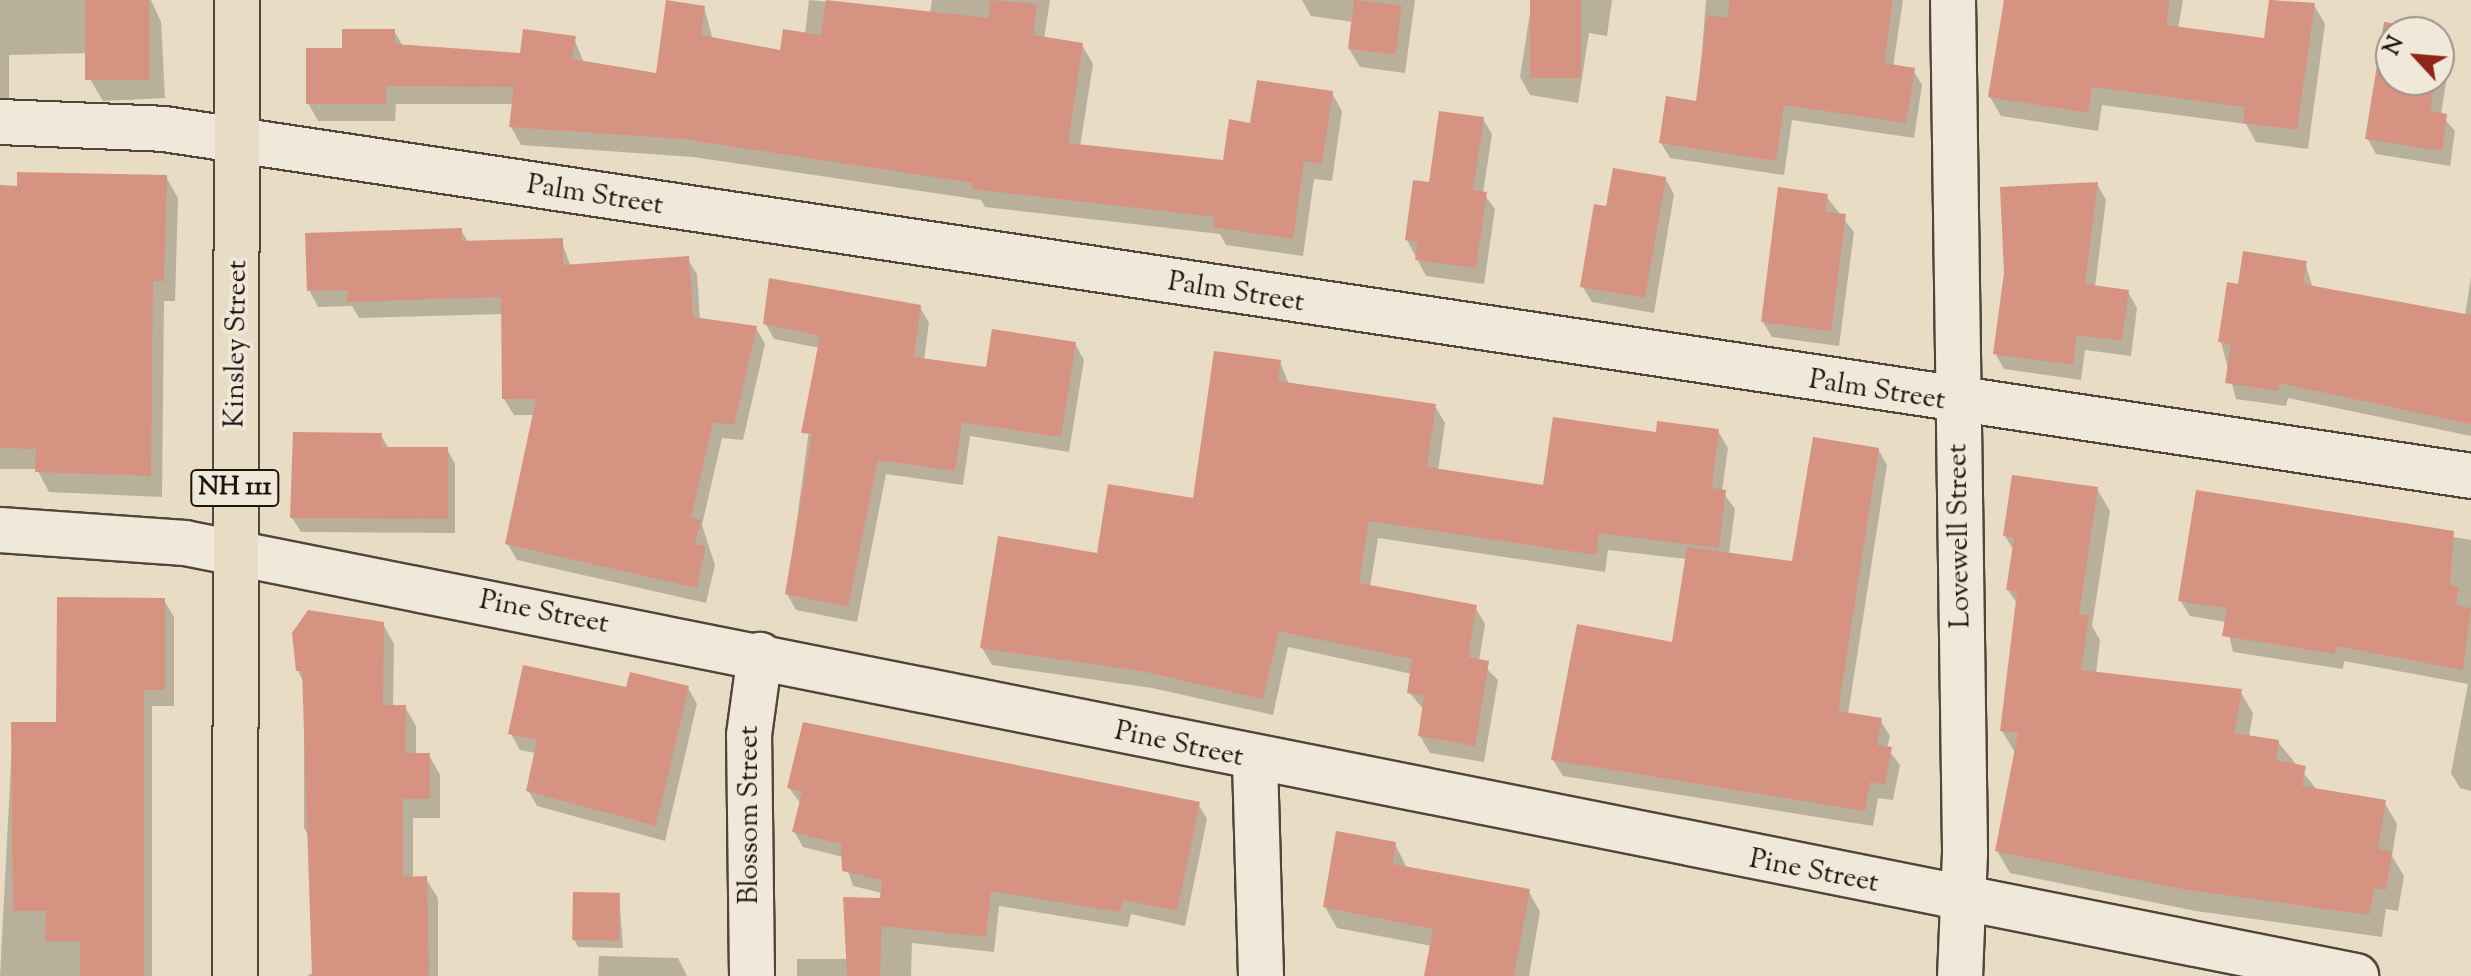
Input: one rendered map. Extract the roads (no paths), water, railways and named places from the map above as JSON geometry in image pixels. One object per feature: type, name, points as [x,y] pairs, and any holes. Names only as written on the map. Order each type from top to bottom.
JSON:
[{"type":"main road","name":"Kinsley Street","points":[[235,976],[237,0]]},
{"type":"street","name":"Lovewell Street","points":[[1953,0],[1962,900],[1960,976]]},
{"type":"street","name":"Palm Street","points":[[0,122],[239,140],[1957,403],[2471,476]]},
{"type":"street","name":"Pine Street","points":[[0,530],[127,535],[234,552],[760,655],[1255,761],[2356,976]]},
{"type":"street","name":"Blossom Street","points":[[752,976],[749,735],[760,655]]},
{"type":"street","points":[[1255,761],[1261,976]]}]
